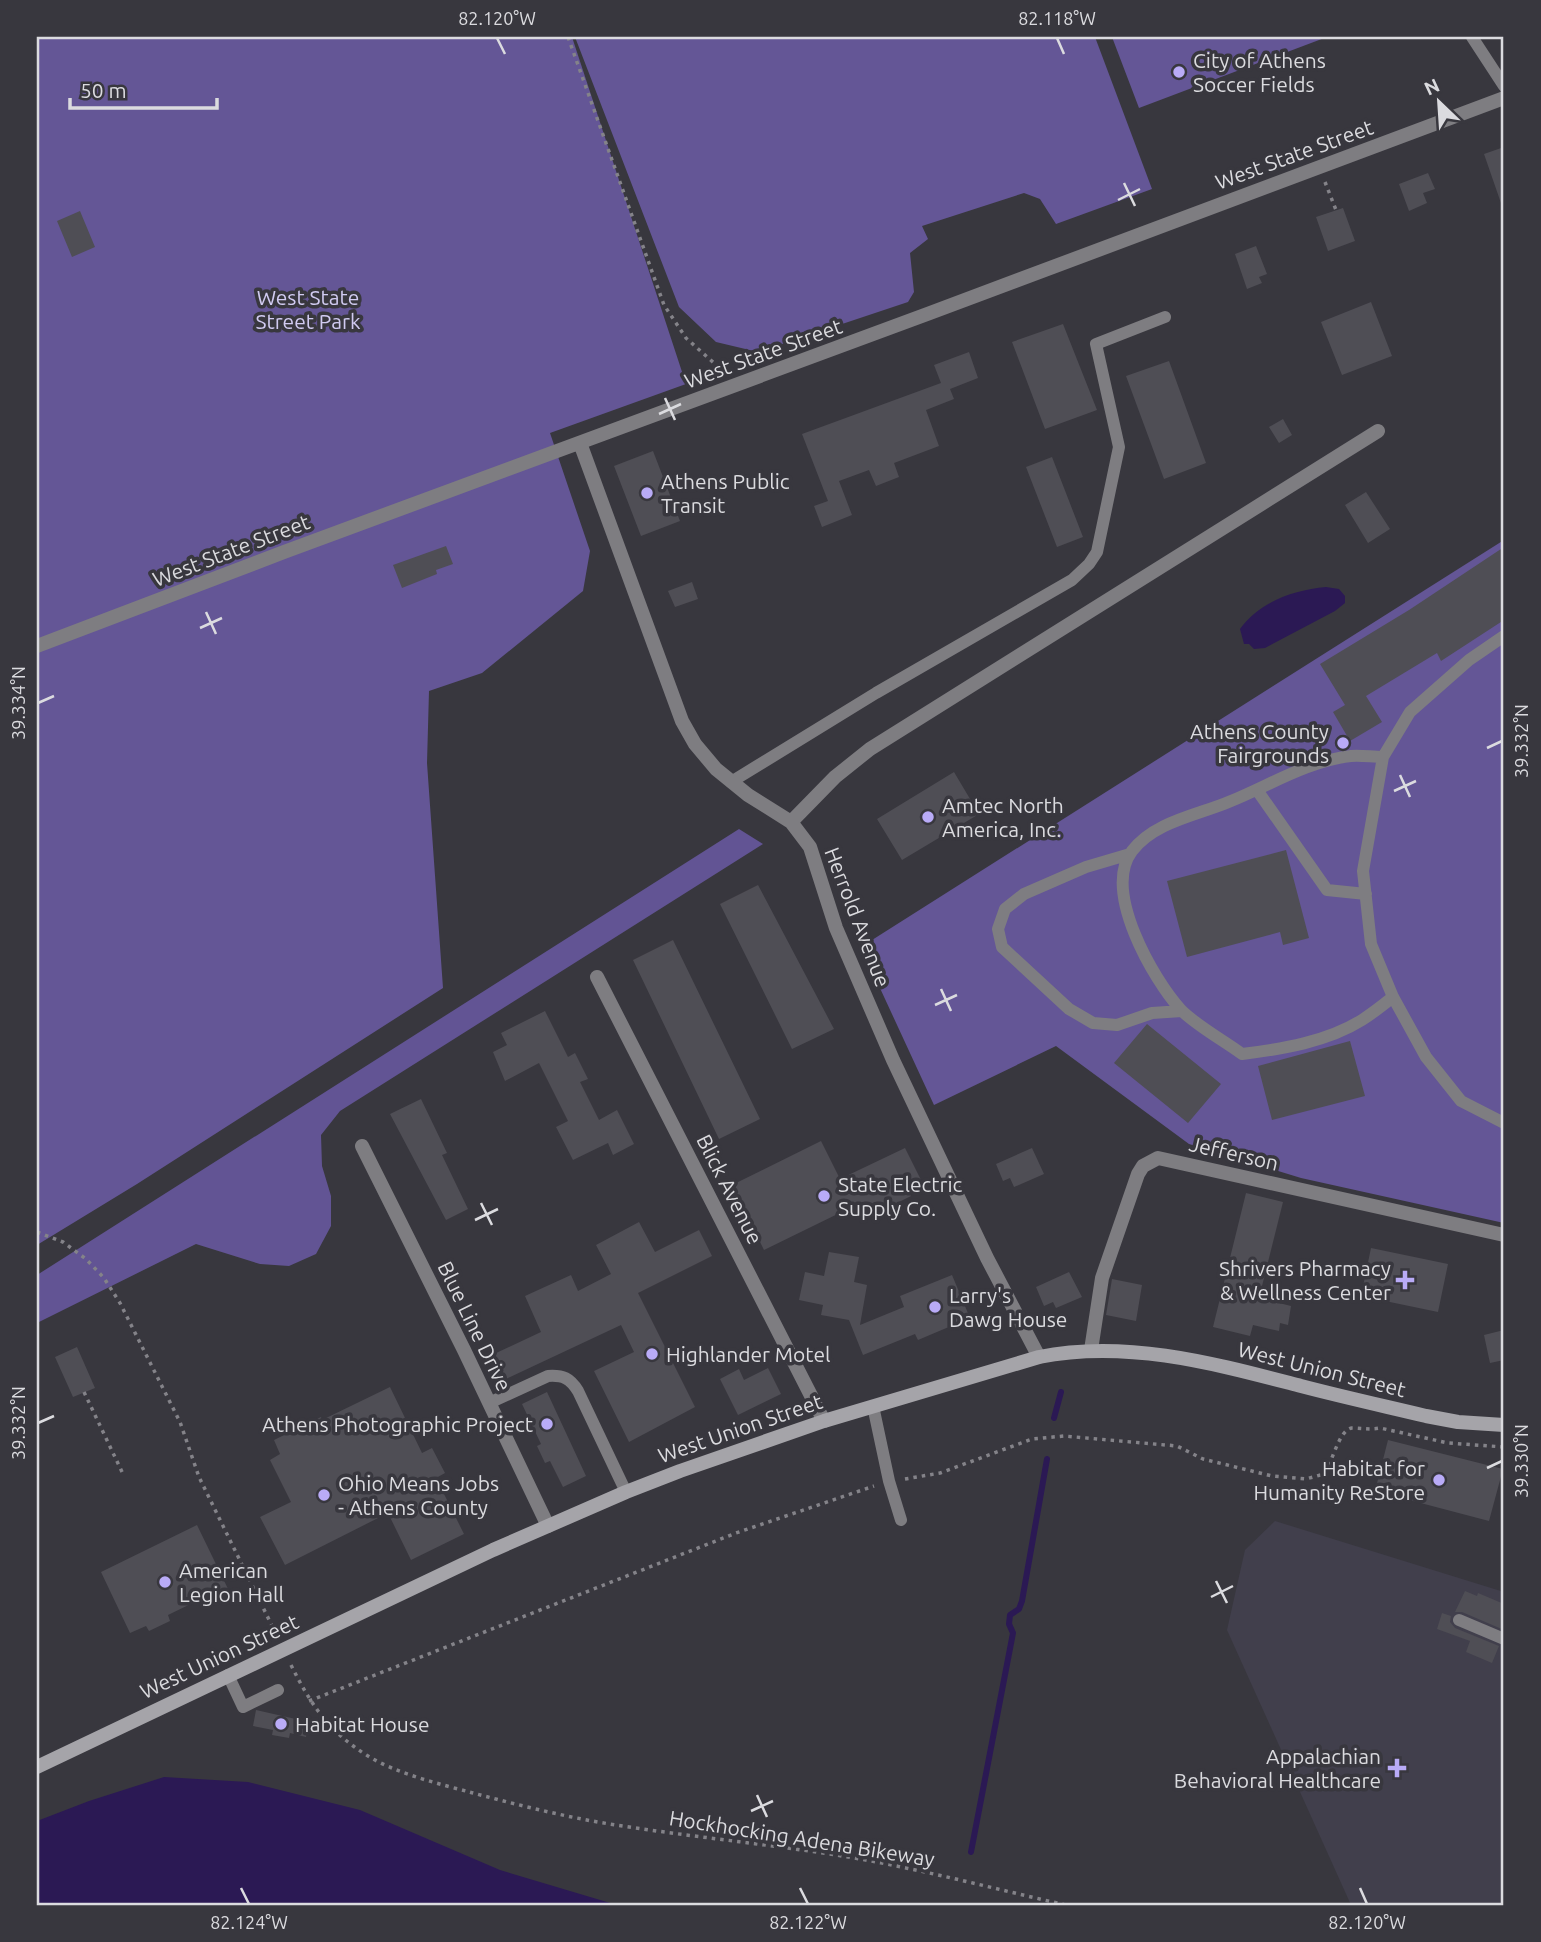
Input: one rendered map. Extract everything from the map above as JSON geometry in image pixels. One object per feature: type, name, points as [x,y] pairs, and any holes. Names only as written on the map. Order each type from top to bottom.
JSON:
[{"type":"main road","name":"West Union Street","points":[[37,1767],[228,1675],[626,1492],[824,1421],[1039,1357],[1091,1350],[1187,1359],[1426,1416],[1458,1422],[1504,1425]]},
{"type":"street","name":"West State Street","points":[[37,646],[1504,98]]},
{"type":"street","points":[[791,822],[835,777],[870,749],[1378,431]]},
{"type":"street","name":"Herrold Avenue","points":[[580,443],[681,721],[705,757],[731,782],[791,822],[810,847],[836,928],[893,1060],[981,1244],[1039,1357]]},
{"type":"street","name":"Blick Avenue","points":[[597,977],[824,1421]]},
{"type":"street","name":"Blue Line Drive","points":[[362,1146],[548,1526]]},
{"type":"street","name":"Jefferson","points":[[1091,1350],[1102,1278],[1110,1251],[1138,1174],[1143,1166],[1158,1158],[1504,1235]]},
{"type":"lane","points":[[1472,37],[1504,86]]},
{"type":"lane","points":[[731,782],[1072,580],[1089,564],[1097,552],[1119,447],[1096,344],[1165,317]]},
{"type":"lane","points":[[1504,636],[1469,660],[1410,712],[1382,757],[1363,871],[1371,944],[1393,997],[1426,1057],[1461,1101],[1504,1124]]},
{"type":"lane","points":[[1182,1011],[1152,1013],[1117,1025],[1093,1023],[1069,1009],[1002,947],[998,929],[1005,909],[1024,894],[1086,867],[1130,854],[1163,826],[1257,790],[1309,765],[1351,756],[1382,757]]},
{"type":"lane","points":[[1257,790],[1327,890],[1366,894]]},
{"type":"lane","points":[[1130,854],[1122,876],[1125,908],[1152,971],[1182,1011],[1242,1054],[1283,1049],[1339,1031],[1360,1021],[1393,997]]},
{"type":"lane","points":[[489,1403],[548,1376],[567,1378],[578,1391],[626,1492]]},
{"type":"lane","points":[[873,1406],[889,1481],[901,1520]]},
{"type":"lane","points":[[1459,1620],[1504,1639]]},
{"type":"lane","points":[[228,1675],[243,1707],[278,1690]]},
{"type":"path","points":[[568,37],[664,305],[686,338],[729,376],[733,386]]},
{"type":"path","points":[[1325,181],[1336,210]]},
{"type":"path","points":[[37,1232],[63,1242],[86,1259],[104,1278],[120,1303],[180,1422],[199,1477],[276,1633]]},
{"type":"path","points":[[84,1392],[124,1476]]},
{"type":"path","points":[[309,1700],[827,1500],[889,1481],[940,1473],[1032,1439],[1064,1436],[1177,1446],[1203,1459],[1272,1476],[1296,1479],[1314,1478],[1324,1474],[1343,1433],[1351,1428],[1380,1428],[1448,1443],[1504,1447]]},
{"type":"path","name":"Hockhocking Adena Bikeway","points":[[291,1665],[309,1700],[330,1728],[370,1757],[437,1782],[512,1803],[621,1826],[853,1858],[923,1871],[1066,1905]]},
{"type":"shaded area","points":[[1326,587],[1339,589],[1345,596],[1345,603],[1335,611],[1265,648],[1254,649],[1249,644],[1244,644],[1240,629],[1257,611],[1290,594]]},
{"type":"shaded area","points":[[739,829],[763,844],[340,1111],[321,1135],[322,1166],[331,1196],[331,1226],[316,1254],[289,1266],[260,1264],[196,1244],[37,1323],[37,1275]]},
{"type":"shaded area","name":"Appalachian Behavioral Healthcare","points":[[1275,1521],[1504,1592],[1504,1905],[1351,1905],[1227,1630],[1245,1550]]},
{"type":"shaded area","points":[[164,1777],[248,1782],[360,1810],[500,1870],[617,1905],[37,1905],[37,1821]]},
{"type":"green space","name":"West State Street Park","points":[[37,37],[572,37],[686,384],[550,433],[590,551],[583,591],[482,673],[429,691],[427,763],[443,988],[37,1245]]},
{"type":"green space","points":[[575,37],[1095,37],[1152,189],[1056,224],[1040,199],[1024,193],[922,226],[928,239],[910,253],[914,292],[908,302],[758,352],[716,342],[679,307]]},
{"type":"green space","name":"City of Athens Soccer Fields","points":[[1112,37],[1327,37],[1139,108]]},
{"type":"green space","name":"Athens County Fairgrounds","points":[[1504,540],[1504,1223],[1301,1178],[1189,1144],[1056,1046],[934,1105],[861,947]]},
{"type":"building","points":[[1504,147],[1504,206],[1502,206],[1484,154]]},
{"type":"building","points":[[1428,173],[1435,189],[1423,193],[1427,203],[1409,211],[1399,184]]},
{"type":"building","points":[[1343,208],[1355,241],[1328,251],[1316,217]]},
{"type":"building","points":[[80,211],[95,247],[72,257],[57,221]]},
{"type":"building","points":[[1256,246],[1267,274],[1259,277],[1262,283],[1247,289],[1235,254]]},
{"type":"building","points":[[1371,302],[1392,356],[1342,375],[1321,322]]},
{"type":"building","points":[[1063,324],[1097,410],[1045,429],[1012,342]]},
{"type":"building","points":[[969,352],[978,378],[950,389],[954,399],[926,410],[939,446],[894,463],[899,477],[876,486],[869,470],[839,481],[852,515],[822,527],[814,506],[828,501],[802,434],[941,383],[934,365]]},
{"type":"building","points":[[1169,361],[1206,463],[1164,479],[1126,376]]},
{"type":"building","points":[[1283,419],[1292,435],[1279,443],[1269,427]]},
{"type":"building","name":"Athens Public Transit","points":[[653,451],[680,521],[641,536],[614,466]]},
{"type":"building","points":[[1052,457],[1083,537],[1057,547],[1026,467]]},
{"type":"building","points":[[1366,492],[1390,529],[1368,543],[1345,505]]},
{"type":"building","points":[[446,546],[453,564],[436,570],[437,574],[402,588],[393,565]]},
{"type":"building","points":[[1504,547],[1504,620],[1441,661],[1437,653],[1366,696],[1382,722],[1350,741],[1333,712],[1345,705],[1320,664],[1409,610]]},
{"type":"building","points":[[692,582],[698,599],[675,607],[668,591]]},
{"type":"building","name":"Amtec North America, Inc.","points":[[954,772],[979,814],[902,860],[877,819]]},
{"type":"building","points":[[1286,850],[1309,938],[1283,945],[1280,932],[1187,957],[1167,881]]},
{"type":"building","points":[[758,885],[834,1029],[792,1049],[720,904]]},
{"type":"building","points":[[673,940],[760,1119],[719,1139],[633,960]]},
{"type":"building","points":[[545,1011],[568,1057],[575,1053],[588,1079],[580,1082],[599,1120],[617,1110],[634,1144],[613,1155],[608,1143],[573,1160],[556,1127],[568,1121],[539,1063],[505,1081],[493,1052],[507,1045],[501,1033]]},
{"type":"building","points":[[1147,1024],[1221,1084],[1188,1123],[1114,1063]]},
{"type":"building","points":[[1350,1041],[1365,1096],[1272,1120],[1258,1066]]},
{"type":"building","points":[[421,1099],[447,1153],[442,1155],[468,1209],[446,1220],[390,1114]]},
{"type":"building","name":"State Electric Supply Co.","points":[[821,1141],[840,1179],[905,1148],[921,1180],[907,1187],[911,1196],[877,1213],[872,1204],[858,1211],[856,1205],[764,1250],[732,1185]]},
{"type":"building","points":[[1032,1148],[1044,1174],[1014,1187],[1010,1178],[1003,1181],[996,1164]]},
{"type":"building","points":[[1246,1193],[1283,1202],[1259,1298],[1291,1306],[1288,1325],[1280,1323],[1279,1331],[1253,1325],[1250,1336],[1213,1327]]},
{"type":"building","points":[[639,1222],[655,1252],[699,1230],[712,1256],[638,1293],[695,1407],[629,1442],[594,1371],[634,1352],[621,1325],[506,1379],[494,1354],[541,1332],[525,1296],[571,1275],[578,1291],[611,1274],[596,1245]]},
{"type":"building","name":"Shrivers Pharmacy & Wellness Center","points":[[1371,1248],[1448,1264],[1438,1312],[1361,1296]]},
{"type":"building","points":[[829,1252],[859,1257],[854,1282],[867,1285],[860,1325],[904,1307],[900,1296],[952,1275],[970,1318],[918,1340],[915,1334],[863,1355],[849,1320],[821,1315],[823,1305],[799,1300],[805,1272],[824,1276]]},
{"type":"building","points":[[1069,1272],[1082,1297],[1056,1308],[1053,1302],[1044,1306],[1036,1287]]},
{"type":"building","points":[[1112,1279],[1142,1285],[1136,1321],[1106,1315]]},
{"type":"building","points":[[1504,1330],[1504,1360],[1490,1363],[1484,1335]]},
{"type":"building","points":[[77,1347],[95,1388],[73,1397],[55,1357]]},
{"type":"building","name":"Highlander Motel","points":[[768,1368],[781,1394],[738,1415],[720,1379],[739,1369],[744,1380]]},
{"type":"building","points":[[390,1387],[422,1453],[432,1448],[445,1473],[436,1478],[464,1534],[411,1560],[388,1513],[285,1565],[260,1517],[291,1502],[270,1460],[280,1454],[274,1440]]},
{"type":"building","name":"Athens Photographic Project","points":[[547,1392],[586,1476],[563,1487],[550,1461],[545,1463],[537,1446],[541,1444],[522,1404]]},
{"type":"building","name":"Habitat for Humanity ReStore","points":[[1388,1440],[1503,1469],[1489,1521],[1375,1491]]},
{"type":"building","name":"American Legion Hall","points":[[197,1525],[230,1593],[208,1604],[205,1597],[168,1615],[170,1621],[149,1631],[146,1626],[130,1633],[101,1572]]},
{"type":"building","points":[[1465,1591],[1477,1596],[1478,1593],[1504,1604],[1504,1630],[1462,1612],[1455,1612]]},
{"type":"building","points":[[1442,1613],[1451,1616],[1450,1622],[1455,1628],[1499,1646],[1492,1663],[1466,1652],[1470,1641],[1437,1629]]},
{"type":"building","name":"Habitat House","points":[[256,1710],[309,1722],[306,1737],[290,1733],[289,1738],[272,1735],[273,1730],[253,1726]]},
{"type":"waterway","points":[[1054,1418],[1061,1392]]},
{"type":"waterway","points":[[971,1852],[1013,1633],[1009,1624],[1010,1615],[1019,1609],[1022,1601],[1047,1459]]},
{"type":"place","name":"City of Athens Soccer Fields","points":[[1179,72]]},
{"type":"place","name":"Athens Public Transit","points":[[647,493]]},
{"type":"place","name":"Athens County Fairgrounds","points":[[1343,743]]},
{"type":"place","name":"Amtec North America, Inc.","points":[[928,817]]},
{"type":"place","name":"State Electric Supply Co.","points":[[824,1196]]},
{"type":"place","name":"Shrivers Pharmacy & Wellness Center","points":[[1405,1280]]},
{"type":"place","name":"Larry's Dawg House","points":[[935,1307]]},
{"type":"place","name":"Highlander Motel","points":[[652,1354]]},
{"type":"place","name":"Athens Photographic Project","points":[[547,1424]]},
{"type":"place","name":"Habitat for Humanity ReStore","points":[[1439,1480]]},
{"type":"place","name":"Ohio Means Jobs - Athens County","points":[[324,1495]]},
{"type":"place","name":"American Legion Hall","points":[[165,1582]]},
{"type":"place","name":"Habitat House","points":[[281,1724]]},
{"type":"place","name":"Appalachian Behavioral Healthcare","points":[[1397,1768]]}]
